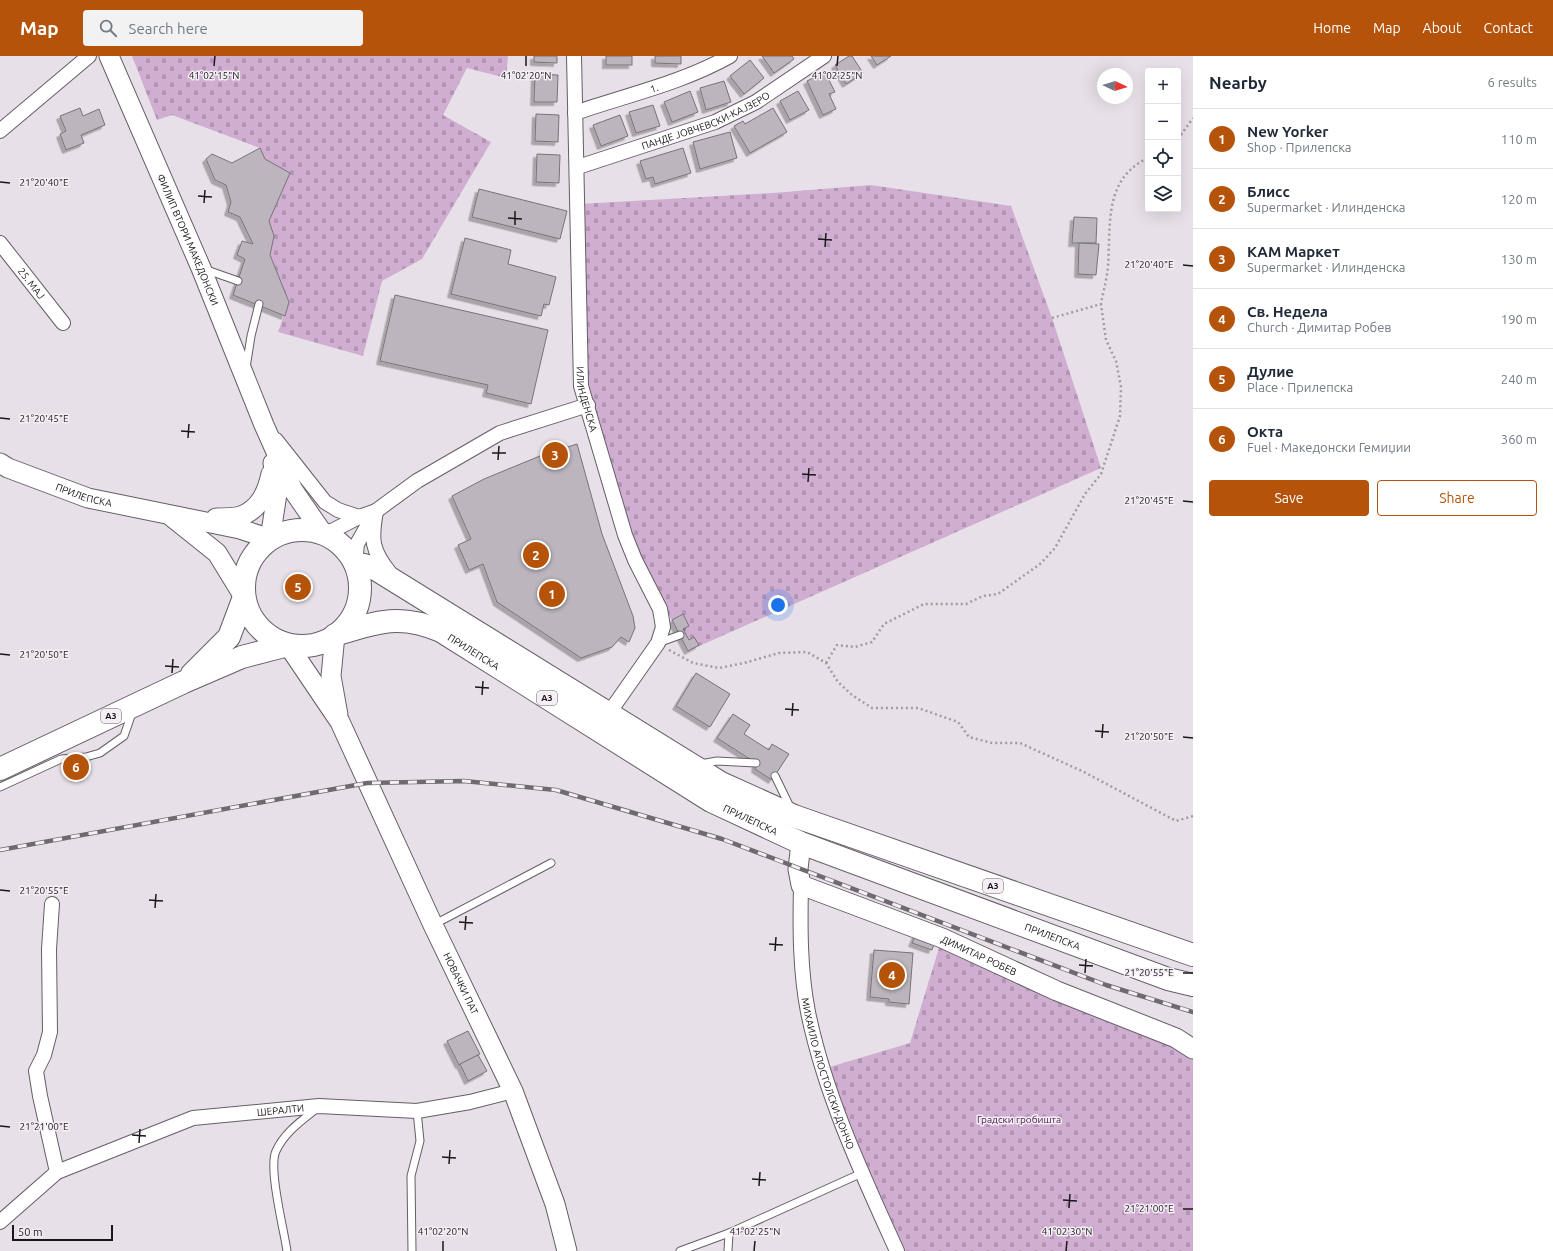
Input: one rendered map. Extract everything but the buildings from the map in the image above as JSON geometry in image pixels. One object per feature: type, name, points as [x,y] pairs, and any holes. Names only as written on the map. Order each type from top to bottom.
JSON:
[{"type":"main road","name":"ФИЛИП ВТОРИ МАКЕДОНСКИ","points":[[109,56],[201,268],[264,425]]},
{"type":"main road","points":[[264,425],[278,487],[270,539]]},
{"type":"main road","points":[[264,425],[293,490],[324,535]]},
{"type":"main road","name":"ПРИЛЕПСКА","points":[[0,463],[8,468],[88,498],[240,530],[270,539]]},
{"type":"main road","points":[[194,520],[241,516],[253,509],[262,500],[273,465]]},
{"type":"main road","name":"ПРИЛЕПСКА","points":[[171,516],[216,553],[244,597]]},
{"type":"main road","name":"A3","points":[[306,530],[324,535],[336,541],[347,551],[355,563],[360,579],[356,611],[347,625],[321,644],[304,647],[288,645],[272,638],[259,628],[249,613],[244,597],[244,580],[249,564],[258,550],[270,539],[287,531],[306,530]]},
{"type":"main road","name":"ПРИЛЕПСКА","points":[[355,563],[372,567],[721,783],[794,816],[1193,956]]},
{"type":"main road","name":"A3","points":[[184,682],[229,637],[244,597]]},
{"type":"main road","name":"ПРИЛЕПСКА","points":[[335,635],[374,622],[395,620],[426,625],[441,631],[711,801],[801,843],[1168,979],[1193,985]]},
{"type":"main road","points":[[333,661],[349,643],[374,622]]},
{"type":"main road","points":[[335,635],[331,676],[340,722]]},
{"type":"main road","points":[[288,645],[340,722]]},
{"type":"main road","name":"A3","points":[[0,769],[42,758],[134,706],[242,657],[288,645]]},
{"type":"main road","points":[[253,654],[274,656],[303,669]]},
{"type":"main road","name":"НОВАЧКИ ПАТ","points":[[340,722],[433,925],[513,1091],[555,1204],[567,1251]]},
{"type":"main road","points":[[801,843],[798,869],[801,885]]},
{"type":"main road","name":"ДИМИТАР РОБЕВ","points":[[801,885],[942,938],[1057,992],[1176,1038],[1193,1049]]},
{"type":"street","points":[[0,131],[89,56]]},
{"type":"street","name":"ИЛИНДЕНСКА","points":[[574,56],[578,167],[578,280],[581,386],[588,405],[625,535],[635,560],[660,609],[663,627],[658,644],[609,713]]},
{"type":"street","name":"1.","points":[[575,112],[663,85],[705,63],[730,56]]},
{"type":"street","name":"ПАНДЕ ЈОВЧЕВСКИ-КАЈЗЕРО","points":[[578,167],[715,122],[756,102],[824,56]]},
{"type":"street","name":"25. МАЈ","points":[[0,243],[63,323]]},
{"type":"street","points":[[324,535],[360,517],[376,511],[417,480],[500,434],[588,405]]},
{"type":"street","points":[[264,425],[325,502],[338,510],[360,517]]},
{"type":"street","points":[[355,563],[356,544],[376,511]]},
{"type":"street","points":[[376,511],[373,543],[381,562],[398,583]]},
{"type":"street","name":"МИХАИЛО АПОСТОЛСКИ-ДОНЧО","points":[[801,885],[800,920],[803,975],[808,1012],[823,1069],[862,1173],[897,1251]]},
{"type":"street","points":[[52,904],[49,949],[50,1032],[44,1054],[36,1071],[57,1172]]},
{"type":"street","name":"ШЕРАЛТИ","points":[[0,1222],[57,1172],[193,1118],[319,1106],[417,1110],[470,1102],[513,1091]]},
{"type":"lane","points":[[201,268],[238,281]]},
{"type":"lane","points":[[245,376],[251,336],[259,304]]},
{"type":"lane","points":[[658,644],[680,635]]},
{"type":"lane","points":[[0,787],[42,758],[61,759],[86,757],[100,753],[124,736],[134,706]]},
{"type":"lane","points":[[690,765],[717,761],[756,763]]},
{"type":"lane","points":[[775,776],[794,816]]},
{"type":"lane","points":[[433,925],[551,863]]},
{"type":"lane","points":[[287,1251],[274,1175],[275,1152],[284,1136],[319,1106]]},
{"type":"lane","points":[[412,1251],[412,1176],[420,1141],[417,1110]]},
{"type":"lane","points":[[680,1251],[698,1249],[729,1233],[862,1173]]},
{"type":"lane","points":[[728,1251],[729,1233]]},
{"type":"path","points":[[1181,135],[1193,118]]},
{"type":"path","points":[[826,662],[837,645],[855,647],[872,642],[884,624],[924,604],[966,604],[983,596],[998,594],[1040,564],[1055,548],[1084,494],[1101,474],[1120,416],[1121,387],[1116,361],[1106,340],[1100,304],[1108,269],[1112,205],[1117,187],[1124,175],[1145,160]]},
{"type":"path","points":[[1052,318],[1100,304]]},
{"type":"path","points":[[658,644],[693,663],[719,668],[744,663],[779,653],[807,652],[826,662],[838,682],[852,695],[872,708],[918,708],[958,722],[968,737],[992,744],[1020,743],[1084,772],[1176,821],[1193,816]]},
{"type":"green space","points":[[132,56],[508,56],[506,78],[467,68],[443,115],[491,142],[422,259],[382,281],[363,356],[278,332],[289,302],[270,255],[274,236],[269,221],[289,173],[265,159],[260,148],[172,115],[157,120]]},
{"type":"green space","points":[[871,185],[1011,206],[1052,318],[1101,468],[688,651],[665,608],[635,560],[581,386],[579,204],[773,193]]},
{"type":"green space","name":"Градски гробишта","points":[[942,938],[1193,1049],[1193,1251],[897,1251],[823,1069],[910,1043]]},
{"type":"railway","points":[[0,850],[367,783],[464,781],[556,790],[722,839],[1106,985],[1193,1012]]},
{"type":"place","name":"КАМ Маркет","points":[[555,455]]},
{"type":"place","name":"Блисс","points":[[536,555]]},
{"type":"place","name":"Дулие","points":[[298,587]]},
{"type":"place","name":"New Yorker","points":[[552,594]]},
{"type":"place","name":"Окта","points":[[76,767]]},
{"type":"place","name":"Св. Недела","points":[[892,975]]}]
